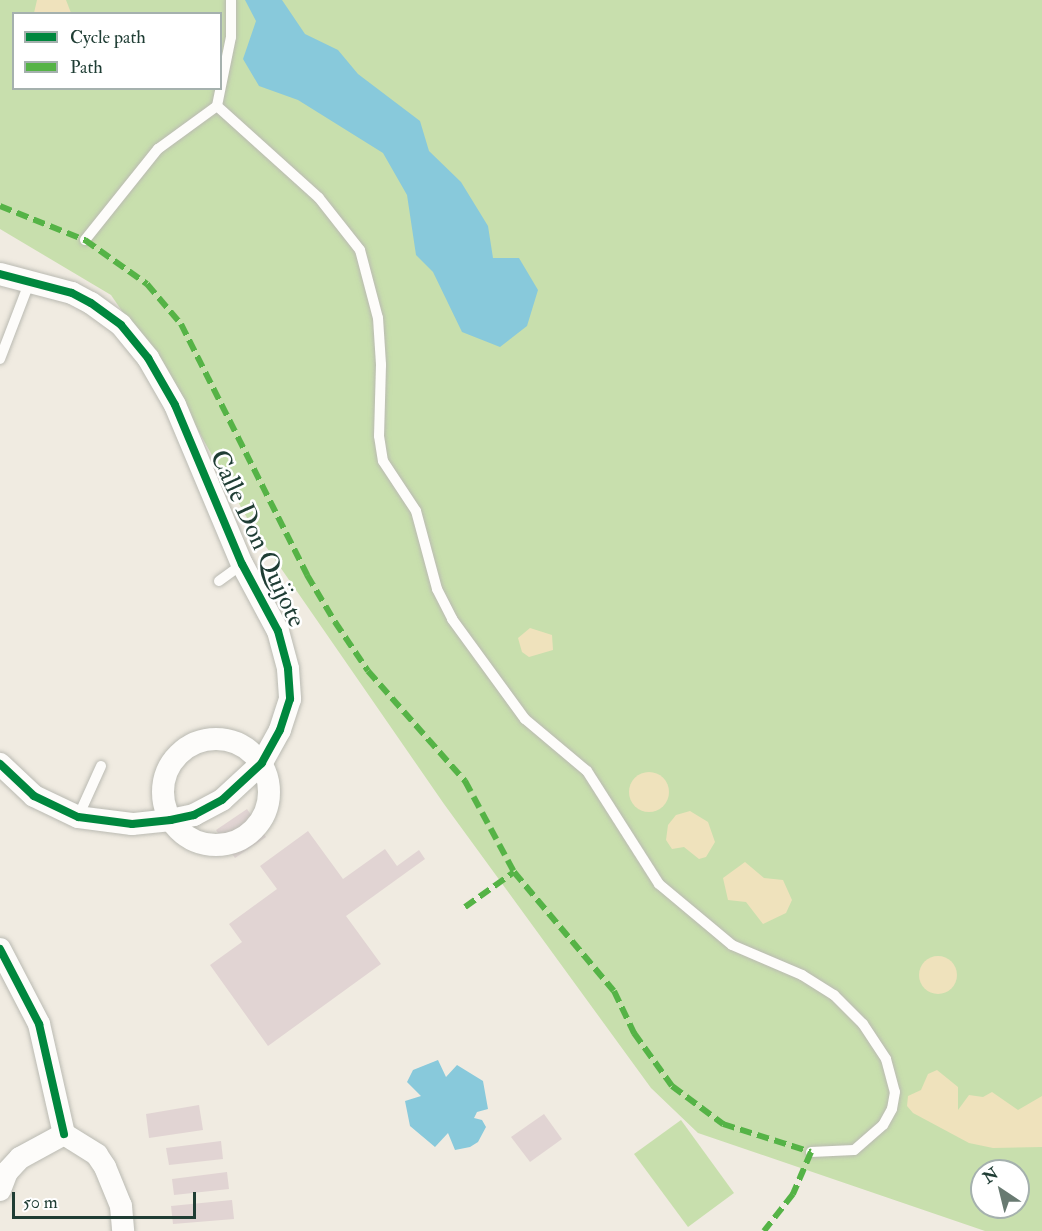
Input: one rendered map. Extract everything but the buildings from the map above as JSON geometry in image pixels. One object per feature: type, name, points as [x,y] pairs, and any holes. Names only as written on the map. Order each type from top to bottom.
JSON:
[{"type":"street","name":"Calle Don Quijote","points":[[0,274],[72,293],[91,303],[136,339],[175,405],[242,564],[278,631],[288,669],[287,712],[262,763],[222,800],[194,815],[132,824],[78,817],[34,796],[0,764]]},
{"type":"street","points":[[233,741],[262,763],[269,780],[270,798],[259,823],[240,840],[206,844],[190,839],[171,820],[163,798],[164,780],[182,752],[197,742],[233,741]]},
{"type":"street","points":[[0,949],[39,1024],[64,1134],[97,1155],[105,1167],[121,1206],[123,1231]]},
{"type":"street","points":[[0,1190],[7,1172],[20,1158],[64,1134]]},
{"type":"lane","points":[[222,81],[231,37],[231,0]]},
{"type":"lane","points":[[85,240],[158,149],[217,106],[220,90]]},
{"type":"lane","points":[[217,106],[319,198],[360,250],[378,318],[381,365],[379,436],[383,461],[416,511],[434,579],[447,609],[479,658],[525,719],[586,771],[659,884],[732,945],[802,975],[834,995],[863,1024],[886,1059],[895,1092],[892,1109],[883,1125],[854,1150],[811,1152]]},
{"type":"lane","points":[[0,359],[30,281]]},
{"type":"lane","points":[[219,581],[242,564]]},
{"type":"lane","points":[[78,817],[101,766]]},
{"type":"green space","points":[[0,0],[1042,0],[1042,1231],[985,1231],[698,1133],[651,1088],[444,804],[251,525],[175,389],[111,295],[0,229]]},
{"type":"green space","points":[[681,1120],[734,1193],[688,1227],[634,1154]]},
{"type":"sand","points":[[37,0],[66,0],[71,12],[34,12]]},
{"type":"sand","points":[[530,628],[552,635],[553,650],[529,657],[522,652],[518,638]]},
{"type":"sand","points":[[649,772],[663,778],[669,792],[663,806],[649,812],[635,806],[629,792],[635,778]]},
{"type":"sand","points":[[690,811],[708,822],[715,842],[706,857],[699,859],[684,847],[672,849],[666,840],[668,825],[676,815]]},
{"type":"sand","points":[[745,862],[764,878],[783,880],[792,900],[786,913],[763,924],[746,902],[728,900],[723,878]]},
{"type":"sand","points":[[938,956],[951,962],[957,975],[951,988],[938,994],[925,988],[919,975],[925,962]]},
{"type":"sand","points":[[937,1070],[958,1087],[958,1110],[969,1095],[983,1097],[992,1092],[1018,1110],[1042,1096],[1042,1147],[993,1148],[969,1143],[913,1113],[907,1106],[908,1096],[921,1090],[928,1074]]},
{"type":"water","points":[[245,0],[282,0],[305,34],[338,50],[358,74],[420,121],[429,151],[461,182],[488,226],[493,258],[519,258],[538,290],[527,326],[500,347],[462,332],[433,272],[416,255],[407,195],[383,153],[298,100],[259,86],[243,59],[256,21]]},
{"type":"water","points":[[438,1060],[446,1077],[457,1065],[483,1081],[488,1109],[477,1112],[474,1118],[482,1120],[486,1127],[478,1142],[470,1147],[455,1150],[448,1133],[435,1147],[410,1126],[405,1101],[421,1096],[407,1082],[413,1070]]},
{"type":"marked path","points":[[0,206],[85,240],[147,284],[181,324],[307,575],[335,622],[368,671],[465,781],[514,872],[614,991],[634,1033],[672,1086],[723,1124],[811,1152],[793,1194],[764,1231]]},
{"type":"marked path","points":[[465,907],[514,872]]},
{"type":"cycle path","points":[[0,274],[72,293],[91,303],[121,325],[148,358],[175,405],[242,564],[278,631],[288,669],[290,699],[280,730],[262,763],[222,800],[194,815],[132,824],[78,817],[34,796],[0,764]]},
{"type":"cycle path","points":[[0,949],[39,1024],[64,1134]]}]
